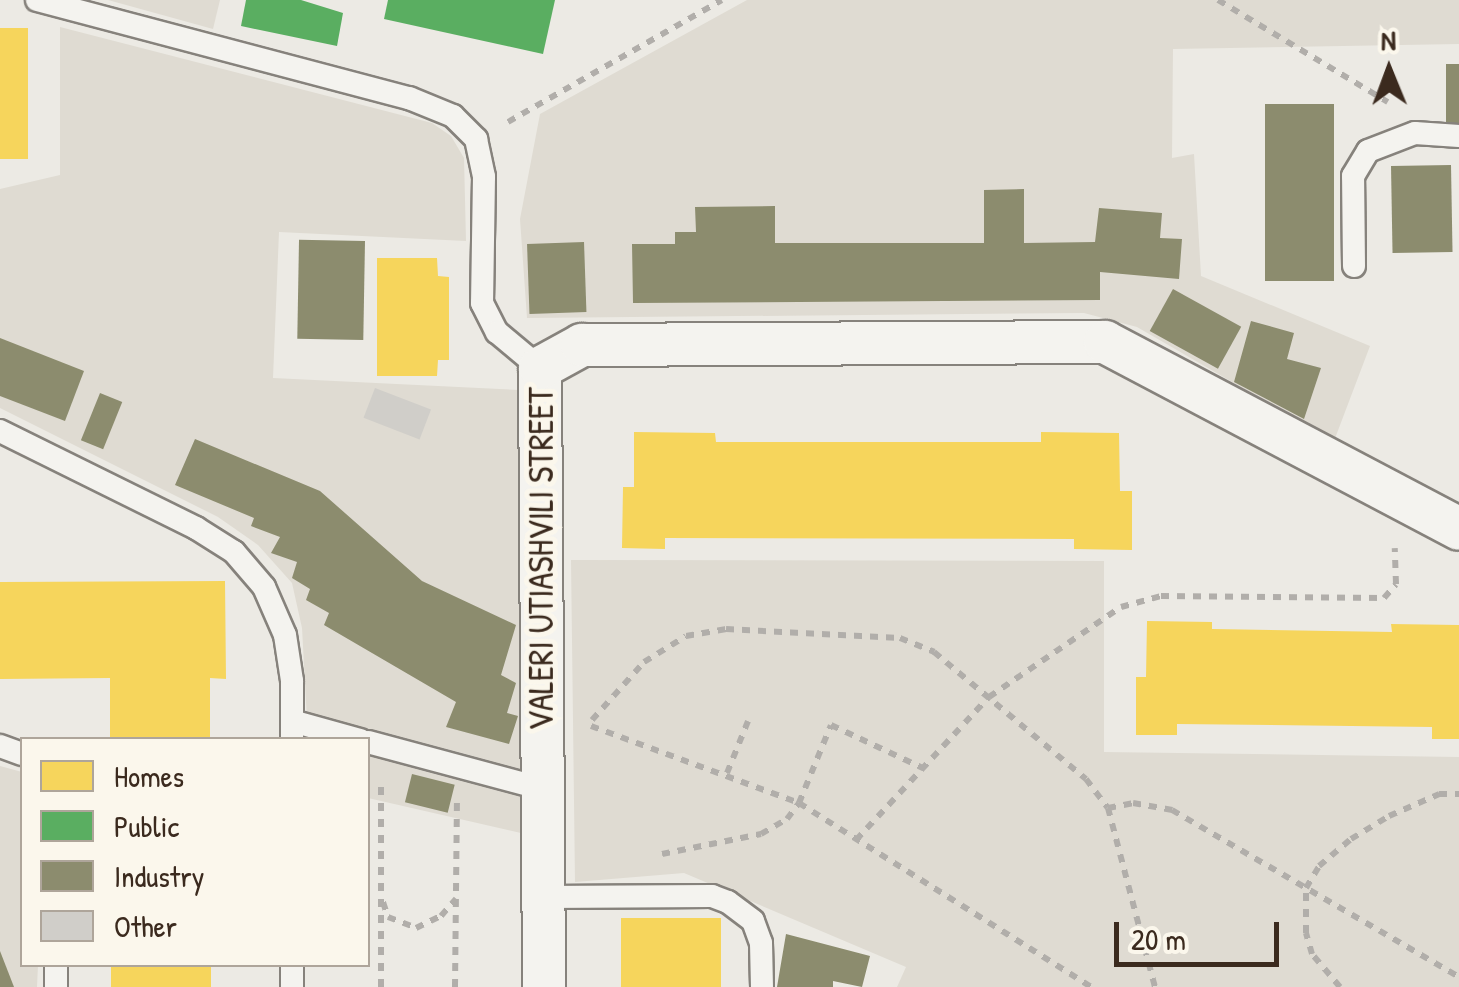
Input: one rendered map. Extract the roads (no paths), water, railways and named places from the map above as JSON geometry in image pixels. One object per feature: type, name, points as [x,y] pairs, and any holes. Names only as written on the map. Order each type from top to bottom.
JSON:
[{"type":"street","points":[[540,368],[582,344],[1105,342],[1459,529]]},
{"type":"street","name":"VALERI UTIASHVILI STREET","points":[[540,368],[544,987]]},
{"type":"lane","name":"VALERI UTIASHVILI STREET","points":[[37,0],[408,98],[453,116],[476,139],[484,177],[482,303],[498,332],[540,368]]},
{"type":"lane","points":[[1354,266],[1353,176],[1368,151],[1415,133],[1459,136]]},
{"type":"lane","points":[[0,431],[196,528],[234,552],[264,586],[285,634],[292,730],[337,737]]},
{"type":"lane","points":[[370,742],[543,789]]},
{"type":"lane","points":[[544,897],[712,896],[728,902],[753,921],[761,943],[762,987]]}]
